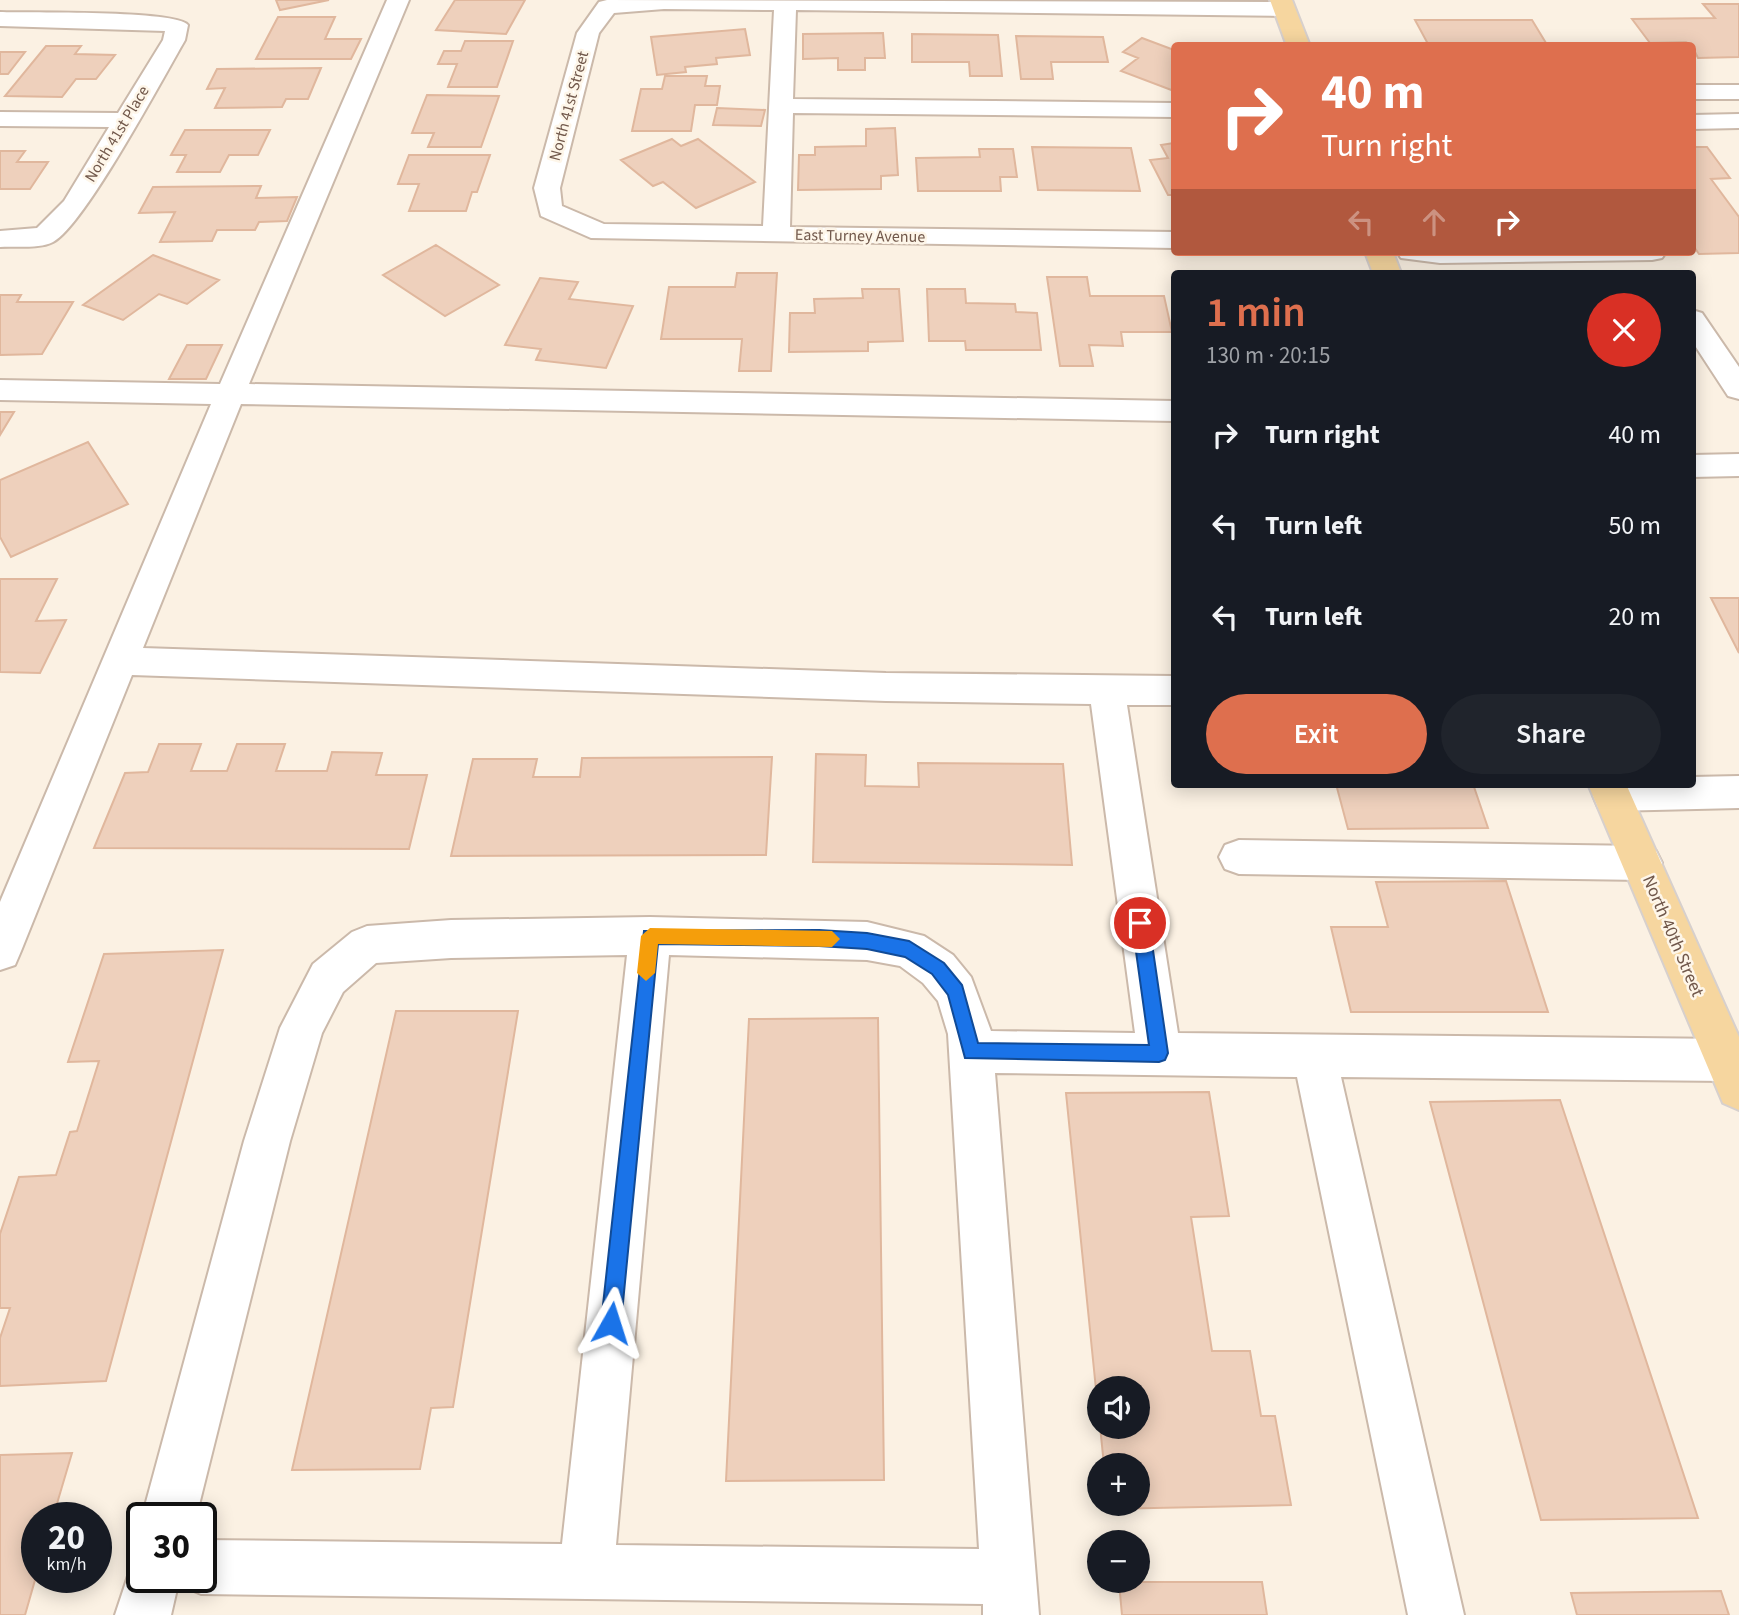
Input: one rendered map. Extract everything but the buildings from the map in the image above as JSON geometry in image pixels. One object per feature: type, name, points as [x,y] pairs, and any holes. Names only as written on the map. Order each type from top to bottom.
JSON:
[{"type":"main road","points":[[1282,4],[1297,42]]},
{"type":"main road","name":"North 40th Street","points":[[1610,790],[1733,1074]]},
{"type":"street","points":[[0,951],[318,182],[398,0]]},
{"type":"street","name":"North 41st Street","points":[[550,210],[547,188],[588,33],[607,7],[664,2],[785,3]]},
{"type":"street","points":[[776,235],[785,3],[1282,4]]},
{"type":"street","name":"North 41st Place","points":[[0,19],[134,21],[177,25],[174,40],[74,205],[45,236],[0,240]]},
{"type":"street","points":[[1696,92],[1739,92]]},
{"type":"street","points":[[782,106],[1171,110]]},
{"type":"street","points":[[0,119],[124,120]]},
{"type":"street","points":[[1696,122],[1739,121]]},
{"type":"street","name":"East Turney Avenue","points":[[550,210],[600,232],[1171,240]]},
{"type":"street","points":[[1441,256],[1500,264],[1601,256]]},
{"type":"street","points":[[1696,325],[1739,389]]},
{"type":"street","points":[[0,390],[1171,411]]},
{"type":"street","points":[[1696,466],[1739,466]]},
{"type":"street","points":[[121,662],[872,686],[1171,691]]},
{"type":"street","points":[[1107,690],[1159,1053]]},
{"type":"street","points":[[1610,790],[1739,792]]},
{"type":"street","points":[[1239,858],[1642,863]]},
{"type":"street","points":[[586,1572],[650,936]]},
{"type":"street","points":[[173,1502],[267,1141],[302,1028],[328,978],[367,945],[451,939],[650,936],[867,941],[909,949],[938,969],[956,991],[972,1052],[1010,1596],[586,1572],[217,1567]]},
{"type":"street","points":[[972,1052],[1159,1053],[1733,1074]]},
{"type":"street","points":[[1315,1058],[1436,1615]]},
{"type":"street","points":[[143,1615],[149,1593]]},
{"type":"slow traffic","points":[[646,973],[650,936],[832,939]]},
{"type":"route","points":[[611,1323],[650,936],[819,938],[867,941],[909,949],[938,969],[956,991],[970,1034],[972,1052],[1159,1053],[1140,923]]}]
